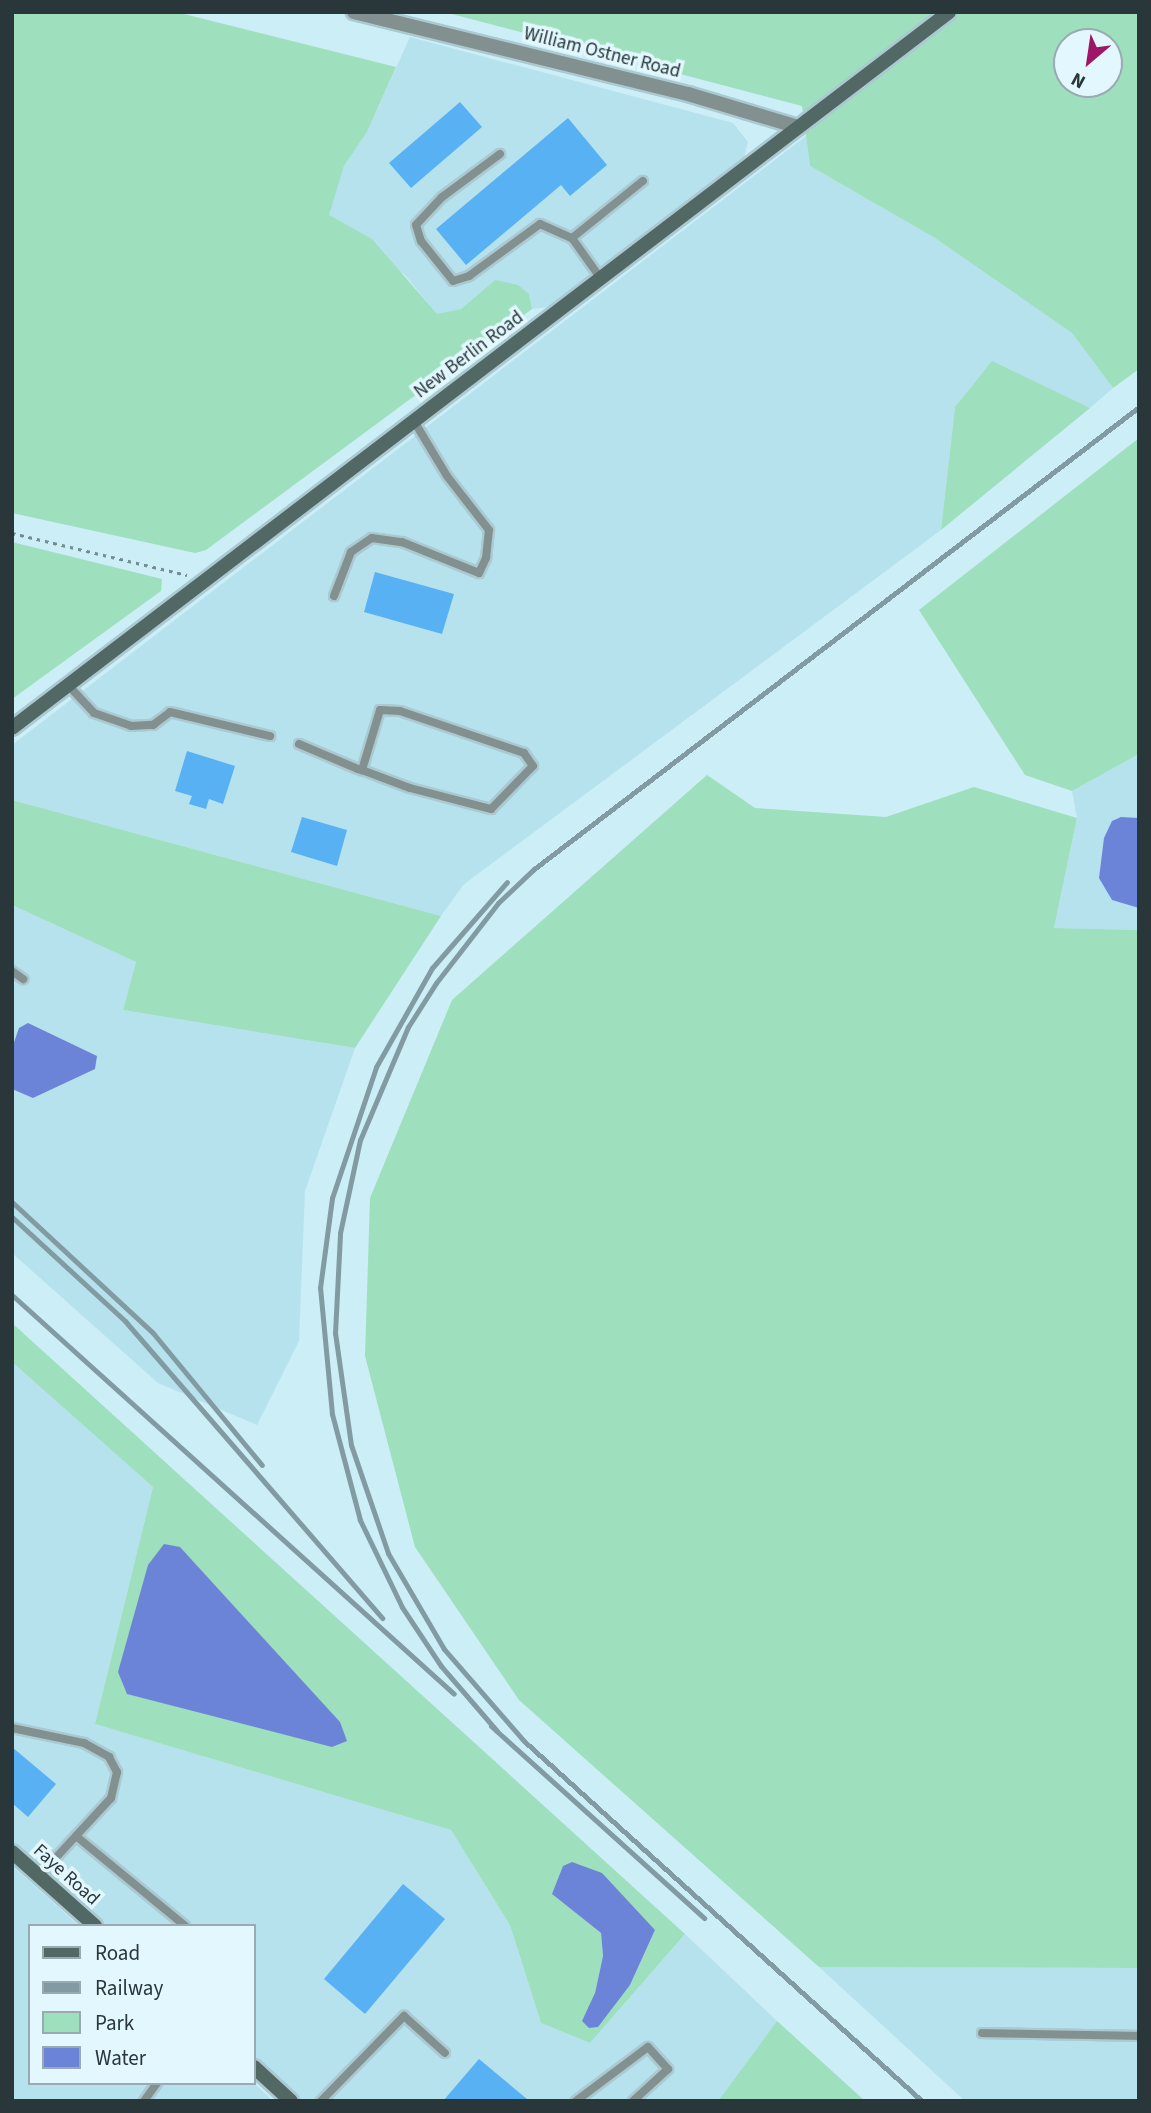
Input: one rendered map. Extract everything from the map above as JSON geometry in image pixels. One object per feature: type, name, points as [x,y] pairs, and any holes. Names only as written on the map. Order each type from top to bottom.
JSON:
[{"type":"street","name":"William Ostner Road","points":[[354,12],[688,94],[798,127]]},
{"type":"street","name":"New Berlin Road","points":[[12,728],[949,12]]},
{"type":"street","name":"Faye Road","points":[[12,1852],[93,1924]]},
{"type":"street","points":[[256,2069],[291,2101]]},
{"type":"lane","points":[[500,154],[442,197],[415,225],[421,241],[453,281],[469,276],[540,224],[572,238],[601,279]]},
{"type":"lane","points":[[572,238],[643,181]]},
{"type":"lane","points":[[334,596],[351,552],[372,538],[402,542],[479,573],[486,558],[489,530],[447,476],[414,421]]},
{"type":"lane","points":[[68,685],[94,713],[131,726],[153,725],[170,712],[270,736]]},
{"type":"lane","points":[[299,744],[362,770],[410,788],[491,809],[533,766],[524,753],[400,711],[380,710],[362,770]]},
{"type":"lane","points":[[12,971],[23,979]]},
{"type":"lane","points":[[12,1728],[84,1743],[115,1766],[117,1784],[111,1798],[39,1876]]},
{"type":"lane","points":[[76,1836],[183,1924]]},
{"type":"lane","points":[[321,2101],[404,2016],[445,2053]]},
{"type":"lane","points":[[982,2033],[1139,2036]]},
{"type":"lane","points":[[576,2101],[648,2047],[668,2069],[633,2101]]},
{"type":"lane","points":[[144,2101],[156,2085]]},
{"type":"path","points":[[12,533],[204,579]]},
{"type":"shaded area","points":[[410,37],[733,123],[748,142],[744,158],[555,306],[532,309],[529,294],[495,280],[461,309],[437,315],[406,276],[328,215],[344,166],[367,132]]},
{"type":"shaded area","points":[[806,136],[810,166],[935,238],[1072,333],[1113,388],[1090,408],[992,362],[955,407],[941,530],[463,885],[441,916],[12,800],[12,745]]},
{"type":"shaded area","points":[[1139,754],[1139,930],[1054,928],[1077,818],[1072,791]]},
{"type":"shaded area","points":[[12,905],[136,962],[123,1010],[355,1048],[305,1191],[299,1341],[257,1425],[158,1383],[12,1253]]},
{"type":"shaded area","points":[[12,1362],[153,1487],[95,1724],[451,1830],[510,1925],[541,2023],[590,2043],[685,1934],[777,2021],[718,2101],[302,2101],[256,2060],[256,1924],[104,1924],[12,1842]]},
{"type":"shaded area","points":[[12,1866],[77,1924],[28,1924],[28,2085],[256,2085],[273,2101],[12,2101]]},
{"type":"shaded area","points":[[819,1967],[1139,1968],[1139,2101],[965,2101]]},
{"type":"green space","points":[[12,12],[176,12],[396,67],[367,132],[344,166],[329,215],[372,239],[437,314],[461,309],[495,280],[518,285],[529,294],[532,309],[206,550],[195,553],[12,513]]},
{"type":"green space","points":[[444,12],[1139,12],[1139,369],[1113,388],[1072,333],[935,238],[810,166],[802,106]]},
{"type":"green space","points":[[992,361],[1090,408],[941,530],[955,407]]},
{"type":"green space","points":[[1139,438],[1139,754],[1072,791],[1025,775],[919,610]]},
{"type":"green space","points":[[12,542],[162,579],[161,591],[12,699]]},
{"type":"green space","points":[[707,775],[755,808],[886,817],[974,787],[1077,818],[1054,928],[1139,930],[1139,1968],[819,1967],[519,1700],[415,1547],[365,1356],[370,1198],[452,1000]]},
{"type":"green space","points":[[12,800],[441,916],[355,1048],[123,1010],[136,962],[12,905]]},
{"type":"green space","points":[[12,1323],[685,1934],[590,2043],[541,2023],[510,1925],[451,1830],[95,1724],[153,1487],[12,1362]],"holes":[[[552,1894],[655,1930],[630,1985],[595,1993],[603,1956],[601,1933]]]},
{"type":"green space","points":[[777,2021],[865,2101],[718,2101]]},
{"type":"water","points":[[1121,817],[1139,818],[1139,908],[1112,900],[1099,878],[1104,838],[1112,821]]},
{"type":"water","points":[[28,1023],[97,1056],[95,1069],[33,1098],[12,1089],[12,1048],[19,1028]]},
{"type":"water","points":[[164,1544],[180,1547],[340,1722],[347,1741],[332,1747],[127,1694],[118,1672],[148,1565]]},
{"type":"water","points":[[572,1862],[602,1873],[655,1930],[630,1985],[598,2027],[589,2028],[582,2021],[595,1993],[603,1956],[601,1933],[552,1894],[563,1866]]},
{"type":"building","points":[[460,102],[482,127],[411,188],[389,163]]},
{"type":"building","points":[[568,118],[607,165],[570,196],[561,185],[466,265],[436,229]]},
{"type":"building","points":[[375,572],[454,594],[442,634],[364,612]]},
{"type":"building","points":[[187,751],[235,766],[223,804],[209,799],[206,809],[189,804],[192,796],[175,791]]},
{"type":"building","points":[[302,817],[347,830],[337,866],[291,852]]},
{"type":"building","points":[[12,1747],[56,1784],[28,1817],[12,1803]]},
{"type":"building","points":[[403,1884],[445,1919],[365,2014],[324,1979]]},
{"type":"building","points":[[479,2059],[527,2099],[526,2101],[443,2101]]},
{"type":"railway","points":[[922,2101],[524,1741],[444,1649],[388,1553],[351,1445],[335,1333],[340,1233],[360,1140],[408,1027],[436,983],[498,903],[534,869],[1139,407]]},
{"type":"railway","points":[[497,1731],[441,1666],[402,1607],[360,1520],[332,1414],[320,1288],[332,1198],[376,1067],[432,968],[507,882]]},
{"type":"railway","points":[[12,1202],[153,1333],[262,1465]]},
{"type":"railway","points":[[12,1217],[125,1321],[382,1618]]},
{"type":"railway","points":[[12,1295],[454,1694]]},
{"type":"railway","points":[[491,1726],[704,1918]]}]
